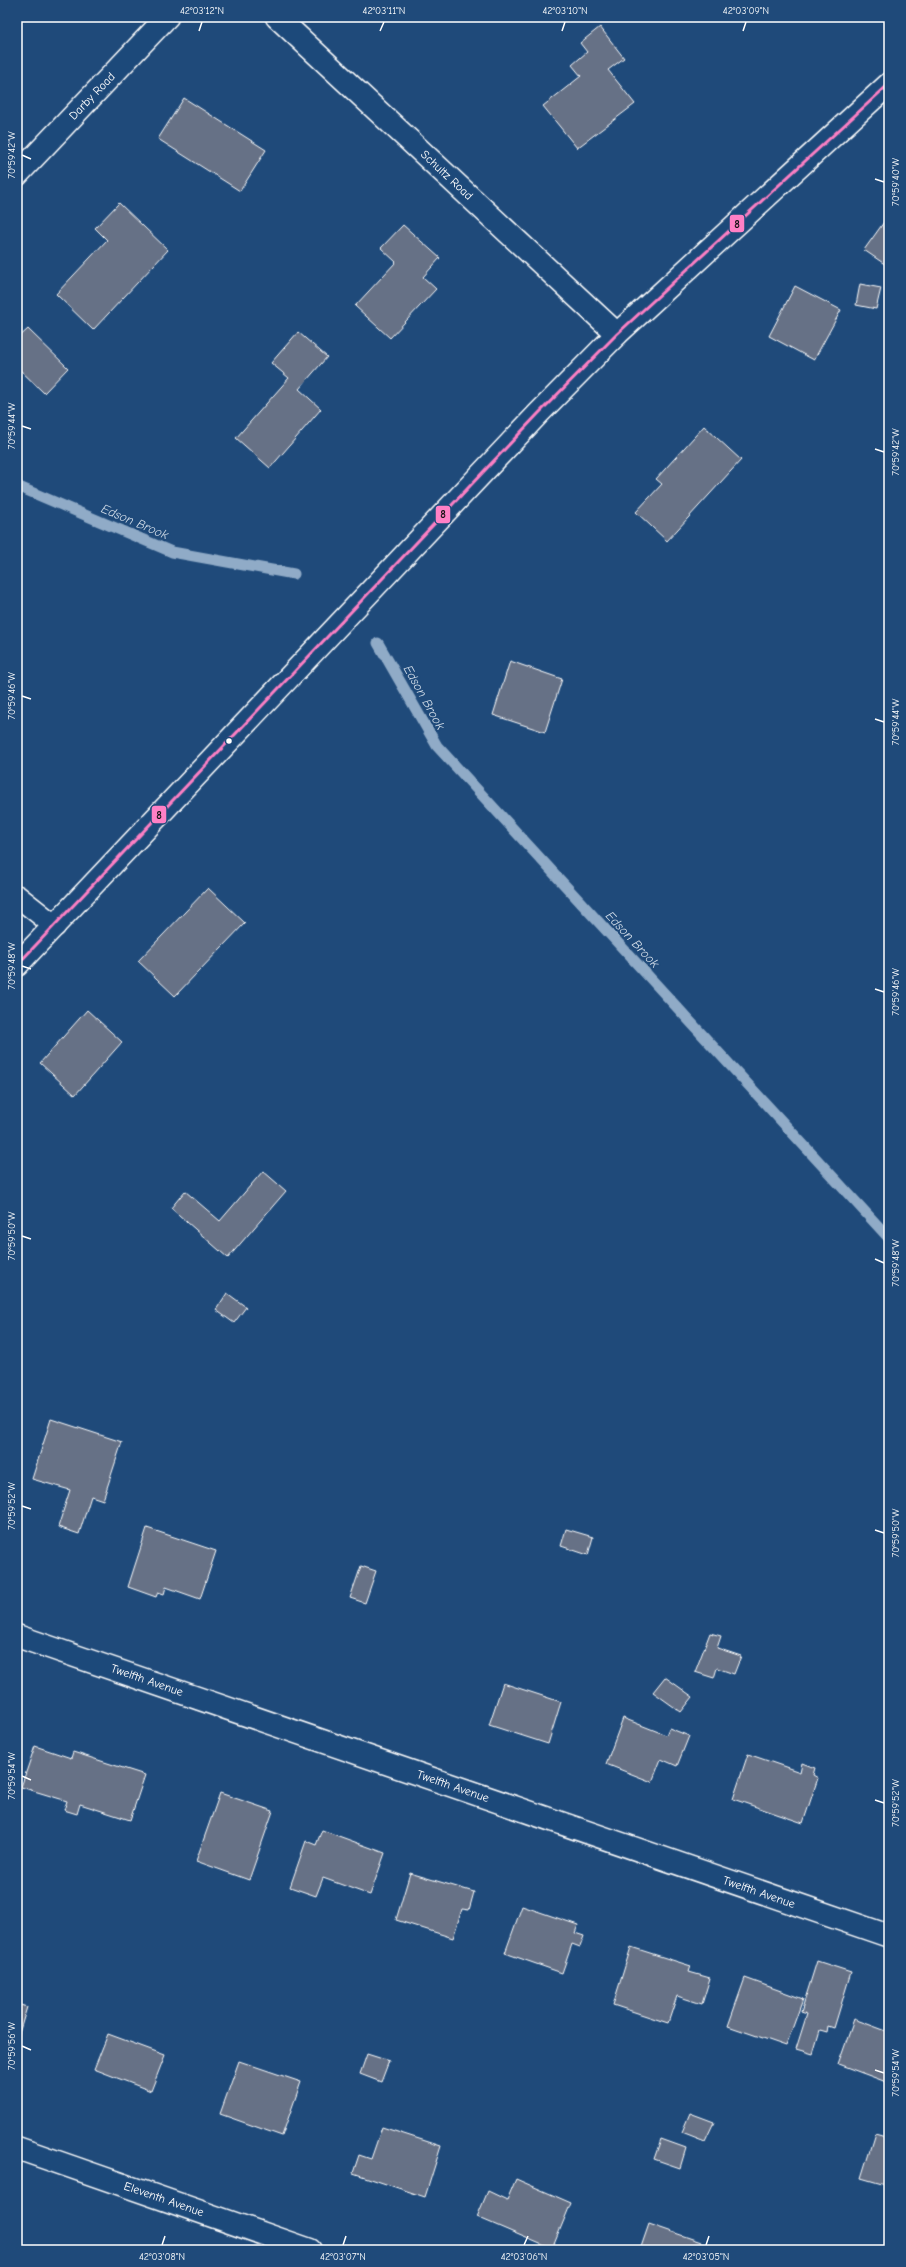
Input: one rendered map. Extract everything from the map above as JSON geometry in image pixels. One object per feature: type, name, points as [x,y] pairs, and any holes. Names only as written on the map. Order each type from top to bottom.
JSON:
[{"type":"street","name":"Darby Road","points":[[17,175],[167,17]]},
{"type":"street","name":"Schultz Road","points":[[277,17],[617,334]]},
{"type":"street","points":[[17,965],[538,414],[617,334],[889,84]]},
{"type":"street","name":"Twelfth Avenue","points":[[17,1636],[889,1936]]},
{"type":"street","name":"Eleventh Avenue","points":[[17,2148],[310,2250]]},
{"type":"lane","points":[[17,896],[54,926]]},
{"type":"building","points":[[600,27],[624,58],[608,70],[635,104],[577,148],[543,106],[581,76],[572,65],[587,52],[580,43]]},
{"type":"building","points":[[184,98],[266,150],[240,191],[158,139]]},
{"type":"building","points":[[119,203],[168,250],[93,330],[56,294],[107,240],[95,228]]},
{"type":"building","points":[[889,215],[889,267],[864,250]]},
{"type":"building","points":[[403,225],[440,258],[423,277],[436,289],[390,338],[355,306],[396,262],[381,248]]},
{"type":"building","points":[[860,284],[881,288],[876,309],[856,305]]},
{"type":"building","points":[[795,286],[841,310],[814,360],[769,336]]},
{"type":"building","points":[[28,329],[68,368],[44,393],[17,367],[17,339]]},
{"type":"building","points":[[298,332],[327,357],[299,389],[321,409],[270,468],[236,438],[289,378],[271,363]]},
{"type":"building","points":[[704,426],[741,460],[667,541],[636,512],[662,484],[656,479]]},
{"type":"building","points":[[510,661],[562,679],[545,732],[493,715]]},
{"type":"building","points":[[208,888],[245,923],[175,996],[138,961]]},
{"type":"building","points":[[87,1010],[122,1042],[75,1095],[40,1063]]},
{"type":"building","points":[[263,1171],[286,1191],[228,1258],[171,1208],[185,1191],[220,1221]]},
{"type":"building","points":[[227,1293],[246,1307],[234,1323],[216,1310]]},
{"type":"building","points":[[51,1419],[122,1442],[103,1500],[91,1496],[79,1534],[58,1527],[70,1490],[32,1479]]},
{"type":"building","points":[[17,1508],[22,1510],[17,1524]]},
{"type":"building","points":[[147,1528],[216,1551],[200,1599],[166,1587],[164,1594],[158,1592],[156,1597],[128,1587]]},
{"type":"building","points":[[566,1529],[593,1537],[588,1555],[561,1546]]},
{"type":"building","points":[[361,1566],[376,1571],[365,1603],[350,1598]]},
{"type":"building","points":[[710,1633],[721,1636],[717,1648],[741,1656],[734,1674],[717,1668],[714,1678],[695,1672]]},
{"type":"building","points":[[665,1677],[693,1697],[681,1712],[653,1692]]},
{"type":"building","points":[[503,1683],[561,1702],[548,1744],[489,1725]]},
{"type":"building","points":[[623,1718],[666,1735],[669,1728],[689,1736],[677,1766],[661,1759],[652,1782],[606,1764]]},
{"type":"building","points":[[35,1746],[71,1758],[73,1752],[145,1775],[130,1820],[80,1804],[77,1814],[64,1810],[67,1801],[21,1787]]},
{"type":"building","points":[[748,1754],[800,1772],[802,1763],[815,1768],[813,1775],[818,1778],[803,1823],[733,1799]]},
{"type":"building","points":[[220,1793],[273,1811],[249,1880],[196,1861]]},
{"type":"building","points":[[322,1830],[385,1853],[370,1895],[323,1878],[316,1896],[290,1887],[306,1841],[316,1845]]},
{"type":"building","points":[[410,1873],[474,1892],[469,1910],[462,1909],[453,1938],[396,1920]]},
{"type":"building","points":[[522,1906],[578,1925],[575,1933],[584,1936],[580,1947],[572,1944],[562,1973],[505,1953]]},
{"type":"building","points":[[631,1947],[691,1966],[689,1972],[710,1978],[702,2004],[677,1996],[668,2023],[613,2005]]},
{"type":"building","points":[[817,1961],[851,1972],[834,2028],[828,2026],[827,2032],[820,2030],[813,2054],[796,2049],[807,2014],[801,2012]]},
{"type":"building","points":[[745,1978],[803,1999],[786,2046],[728,2026]]},
{"type":"building","points":[[17,2004],[27,2007],[17,2040]]},
{"type":"building","points":[[854,2019],[889,2032],[889,2083],[838,2064]]},
{"type":"building","points":[[108,2034],[165,2055],[151,2091],[94,2069]]},
{"type":"building","points":[[367,2054],[389,2061],[381,2082],[360,2074]]},
{"type":"building","points":[[239,2061],[301,2082],[282,2136],[220,2114]]},
{"type":"building","points":[[690,2113],[714,2122],[705,2141],[682,2132]]},
{"type":"building","points":[[382,2127],[441,2146],[425,2197],[353,2173],[359,2155],[371,2159]]},
{"type":"building","points":[[875,2133],[889,2137],[889,2186],[861,2178]]},
{"type":"building","points":[[661,2139],[686,2148],[680,2168],[654,2159]]},
{"type":"building","points":[[516,2179],[571,2203],[552,2249],[477,2217],[488,2191],[507,2200]]},
{"type":"building","points":[[649,2224],[707,2244],[705,2250],[640,2250]]},
{"type":"waterway","name":"Edson Brook","points":[[17,486],[172,552],[294,574]]},
{"type":"waterway","name":"Edson Brook","points":[[378,643],[437,746],[889,1238]]},
{"type":"transit line","name":"8","points":[[17,965],[538,414],[617,334],[889,84]]}]
